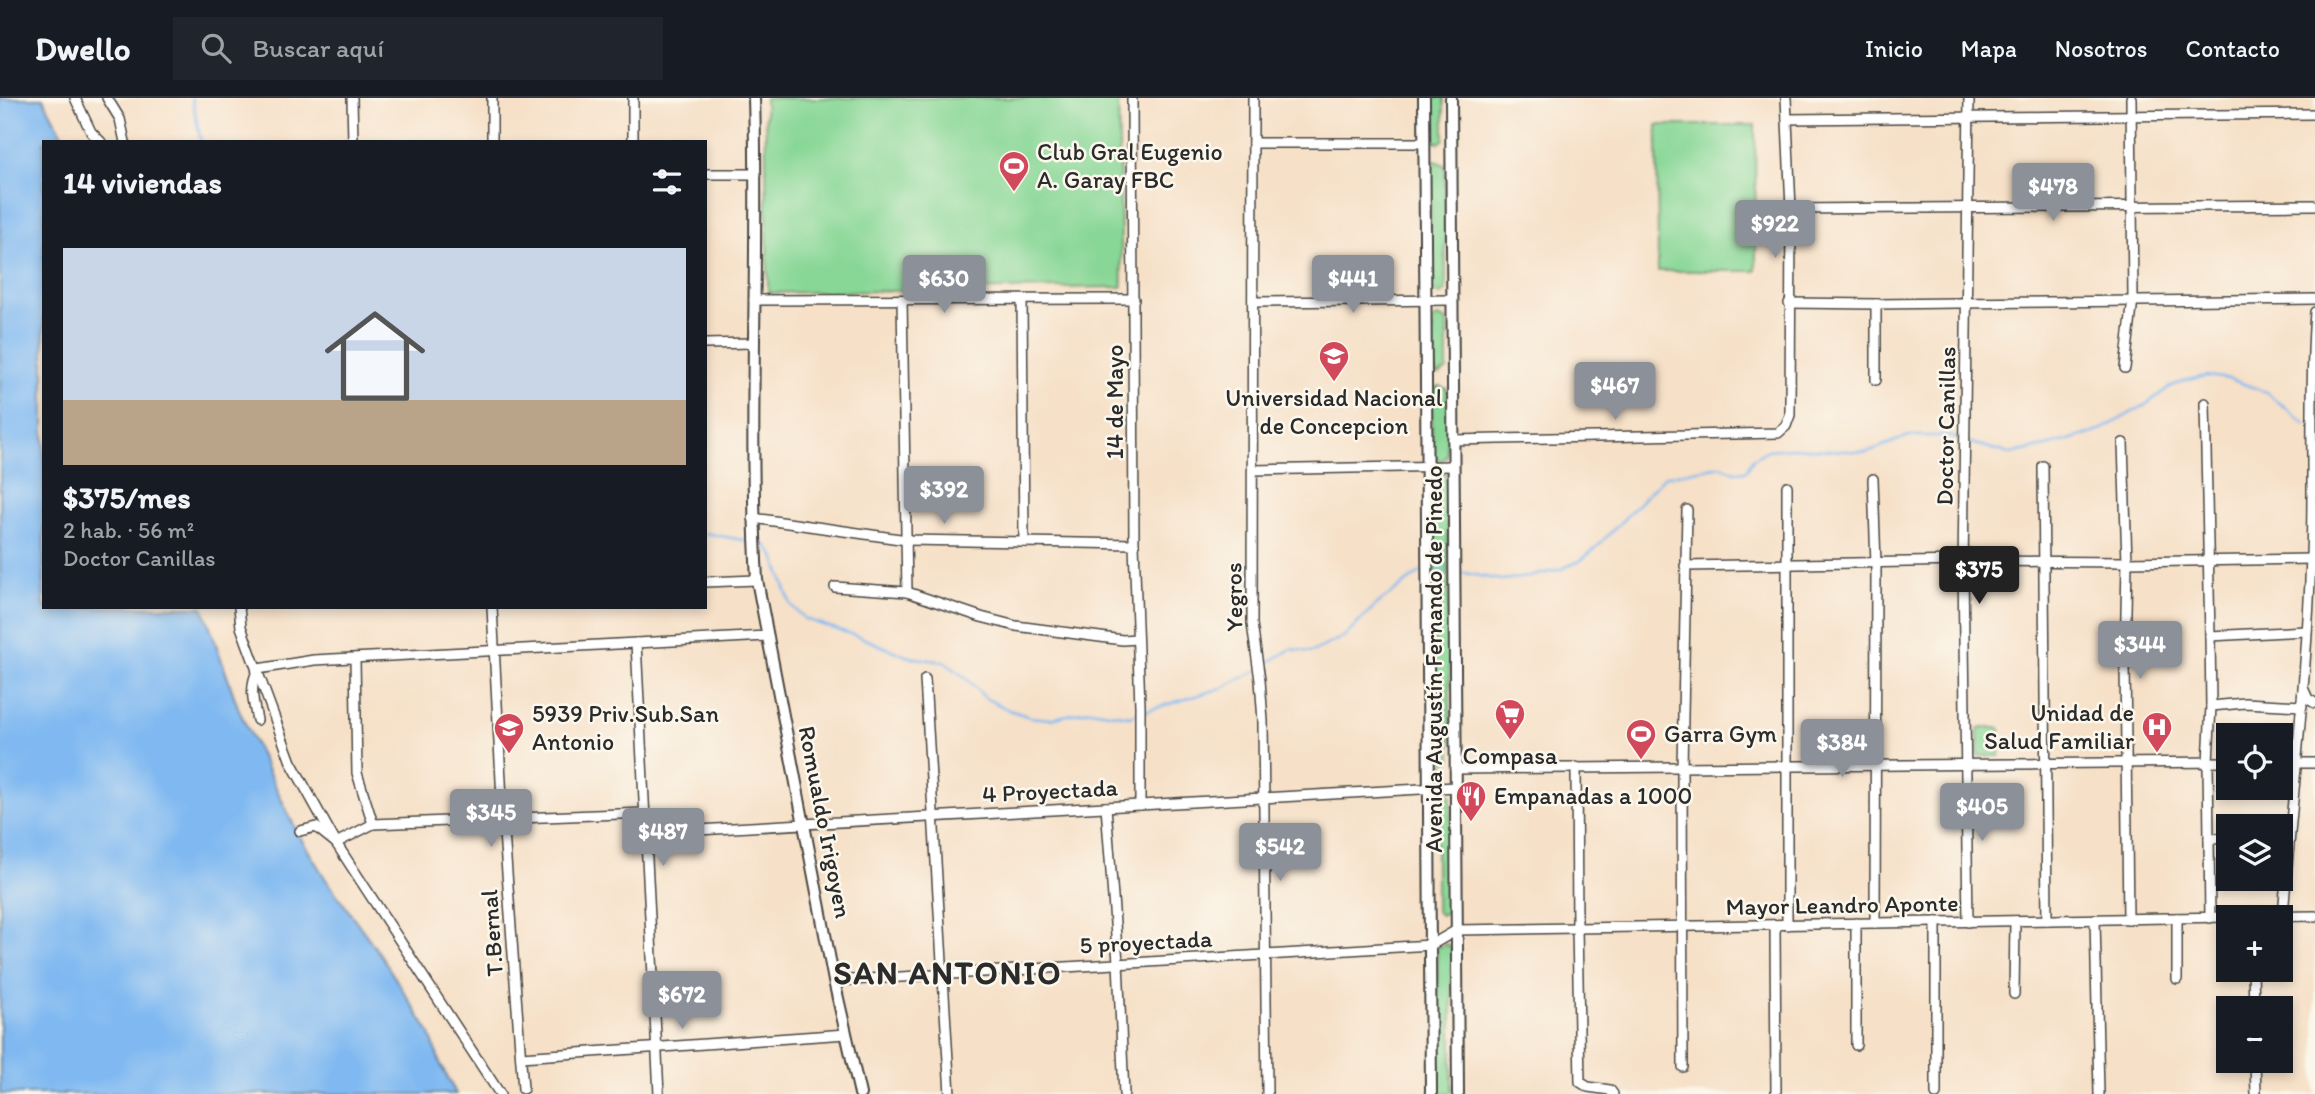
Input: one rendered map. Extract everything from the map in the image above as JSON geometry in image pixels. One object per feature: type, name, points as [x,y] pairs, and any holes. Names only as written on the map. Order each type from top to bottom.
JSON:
[{"type":"street","points":[[75,98],[91,132],[99,140]]},
{"type":"street","points":[[107,98],[120,120],[125,140]]},
{"type":"street","points":[[352,98],[353,140]]},
{"type":"street","points":[[492,98],[492,140]]},
{"type":"street","points":[[633,98],[633,140]]},
{"type":"street","name":"Romualdo Irigoyen","points":[[754,98],[756,174],[753,533],[757,580],[834,981],[860,1094]]},
{"type":"street","name":"14 de Mayo","points":[[1132,98],[1134,544],[1140,706],[1140,805]]},
{"type":"street","name":"Yegros","points":[[1253,98],[1252,624],[1260,676],[1265,798],[1267,1094]]},
{"type":"street","name":"Avenida Augustín Fernando de Pinedo","points":[[1424,98],[1431,1094]]},
{"type":"street","name":"Avenida Augustín Fernando de Pinedo","points":[[1451,98],[1458,1094]]},
{"type":"street","points":[[1453,440],[1778,433],[1786,426],[1790,415],[1791,209],[1786,98]]},
{"type":"street","name":"Doctor Canillas","points":[[1968,922],[1964,431],[1969,98]]},
{"type":"street","points":[[2125,368],[2133,299],[2131,98]]},
{"type":"street","points":[[1787,119],[2315,114]]},
{"type":"street","points":[[1253,143],[1424,143]]},
{"type":"street","points":[[707,174],[756,174]]},
{"type":"street","points":[[1791,209],[2315,205]]},
{"type":"street","points":[[754,300],[1134,299]]},
{"type":"street","points":[[1789,303],[2315,299]]},
{"type":"street","points":[[902,300],[907,592]]},
{"type":"street","points":[[1022,300],[1024,542]]},
{"type":"street","points":[[1254,302],[1452,300]]},
{"type":"street","points":[[1876,304],[1876,380]]},
{"type":"street","points":[[2288,814],[2297,764],[2313,559],[2312,360],[2315,312]]},
{"type":"street","points":[[707,344],[754,343]]},
{"type":"street","points":[[2205,403],[2211,706],[2208,762],[2210,918]]},
{"type":"street","points":[[2123,443],[2127,562],[2128,919]]},
{"type":"street","points":[[1253,470],[1453,466]]},
{"type":"street","points":[[2043,466],[2047,920]]},
{"type":"street","points":[[1873,478],[1876,564],[1874,923]]},
{"type":"street","points":[[1787,486],[1787,925]]},
{"type":"street","points":[[1684,1067],[1682,767],[1687,510]]},
{"type":"street","points":[[753,518],[907,540],[1134,544]]},
{"type":"street","points":[[1685,566],[2313,559]]},
{"type":"street","points":[[707,582],[757,580]]},
{"type":"street","points":[[835,587],[907,592],[1016,626],[1123,640],[1136,639]]},
{"type":"street","points":[[239,609],[241,627],[291,762],[336,844],[500,1094]]},
{"type":"street","name":"T.Bernal","points":[[492,609],[503,819],[523,1089]]},
{"type":"street","points":[[2210,636],[2306,631]]},
{"type":"street","points":[[258,669],[314,660],[767,636]]},
{"type":"street","points":[[636,642],[659,1094]]},
{"type":"street","points":[[355,659],[358,773],[373,824]]},
{"type":"street","points":[[257,720],[251,695],[252,681],[258,669]]},
{"type":"street","points":[[925,679],[950,1094]]},
{"type":"street","points":[[2303,688],[2308,699],[2315,703]]},
{"type":"street","points":[[2211,706],[2245,703],[2302,706]]},
{"type":"street","points":[[1455,769],[2216,762]]},
{"type":"street","points":[[2293,764],[2315,763]]},
{"type":"street","points":[[1576,767],[1580,1082],[1588,1087],[1610,1090],[1613,1094]]},
{"type":"street","name":"4 Proyectada","points":[[646,833],[1455,787]]},
{"type":"street","points":[[1106,807],[1118,962],[1124,1094]]},
{"type":"street","points":[[336,844],[373,824],[645,813]]},
{"type":"street","points":[[300,831],[316,827],[336,844]]},
{"type":"street","points":[[2209,839],[2216,839]]},
{"type":"street","points":[[2293,916],[2315,916]]},
{"type":"street","points":[[2177,918],[2177,979]]},
{"type":"street","name":"Mayor Leandro Aponte","points":[[1457,930],[2216,918]]},
{"type":"street","points":[[2095,919],[2099,1094]]},
{"type":"street","points":[[2014,994],[2015,921]]},
{"type":"street","points":[[1936,922],[1936,1094]]},
{"type":"street","points":[[1856,923],[1856,1045]]},
{"type":"street","points":[[1775,925],[1776,1094]]},
{"type":"street","name":"5 proyectada","points":[[834,981],[1431,945],[1457,930]]},
{"type":"street","points":[[521,1057],[846,1034]]},
{"type":"street","points":[[2255,1073],[2256,1094]]},
{"type":"green space","points":[[765,98],[1118,98],[1122,287],[768,293]]},
{"type":"green space","points":[[1429,98],[1444,98],[1444,139],[1439,143],[1430,139]]},
{"type":"green space","points":[[1657,125],[1755,125],[1756,271],[1658,271]]},
{"type":"green space","points":[[1435,161],[1445,165],[1446,290],[1440,295],[1431,290],[1430,165]]},
{"type":"green space","points":[[1438,317],[1447,321],[1447,370],[1438,375],[1432,368],[1432,321]]},
{"type":"green space","points":[[1438,386],[1447,389],[1447,456],[1441,461],[1432,456],[1432,390]]},
{"type":"green space","points":[[1438,472],[1444,473],[1447,479],[1451,760],[1442,765],[1436,758],[1432,476]]},
{"type":"green space","points":[[1978,728],[2000,728],[2000,756],[1978,756]]},
{"type":"green space","points":[[1445,791],[1451,795],[1450,910],[1441,915],[1436,911],[1436,796]]},
{"type":"green space","points":[[1446,944],[1452,948],[1452,1092],[1439,1094],[1437,948]]},
{"type":"water","points":[[0,98],[43,98],[65,140],[42,140],[42,609],[204,609],[239,710],[297,832],[429,1032],[441,1065],[456,1094],[0,1094]]},
{"type":"waterway","points":[[192,98],[201,140]]},
{"type":"waterway","points":[[1968,442],[2010,454],[2054,444],[2097,432],[2147,404],[2168,388],[2183,381],[2207,376],[2230,379],[2266,392],[2306,424]]},
{"type":"waterway","points":[[1459,572],[1501,580],[1529,577],[1580,561],[1596,548],[1665,476],[1721,466],[1735,472],[1746,471],[1753,459],[1767,450],[1791,448],[1867,452],[1909,436],[1949,436],[1962,440]]},
{"type":"waterway","points":[[707,533],[753,542]]},
{"type":"waterway","points":[[759,544],[767,546],[774,556],[791,605],[805,619],[909,657],[945,662],[985,698],[1030,717],[1050,719],[1090,710],[1129,716],[1222,688],[1256,671]]},
{"type":"waterway","points":[[1261,667],[1291,649],[1312,652],[1345,636],[1377,604],[1421,572]]},
{"type":"waterway","points":[[1435,572],[1445,572]]},
{"type":"place","name":"Club Gral Eugenio A. Garay FBC","points":[[1014,193]]},
{"type":"place","name":"Universidad Nacional de Concepcion","points":[[1334,383]]},
{"type":"place","name":"Compasa","points":[[1510,741]]},
{"type":"place","name":"Unidad de Salud Familiar","points":[[2157,754]]},
{"type":"place","name":"5939 Priv.Sub.San Antonio","points":[[509,755]]},
{"type":"place","name":"Garra Gym","points":[[1641,761]]},
{"type":"place","name":"Empanadas a 1000","points":[[1471,823]]},
{"type":"district","name":"SAN ANTONIO","points":[[948,973]]}]
